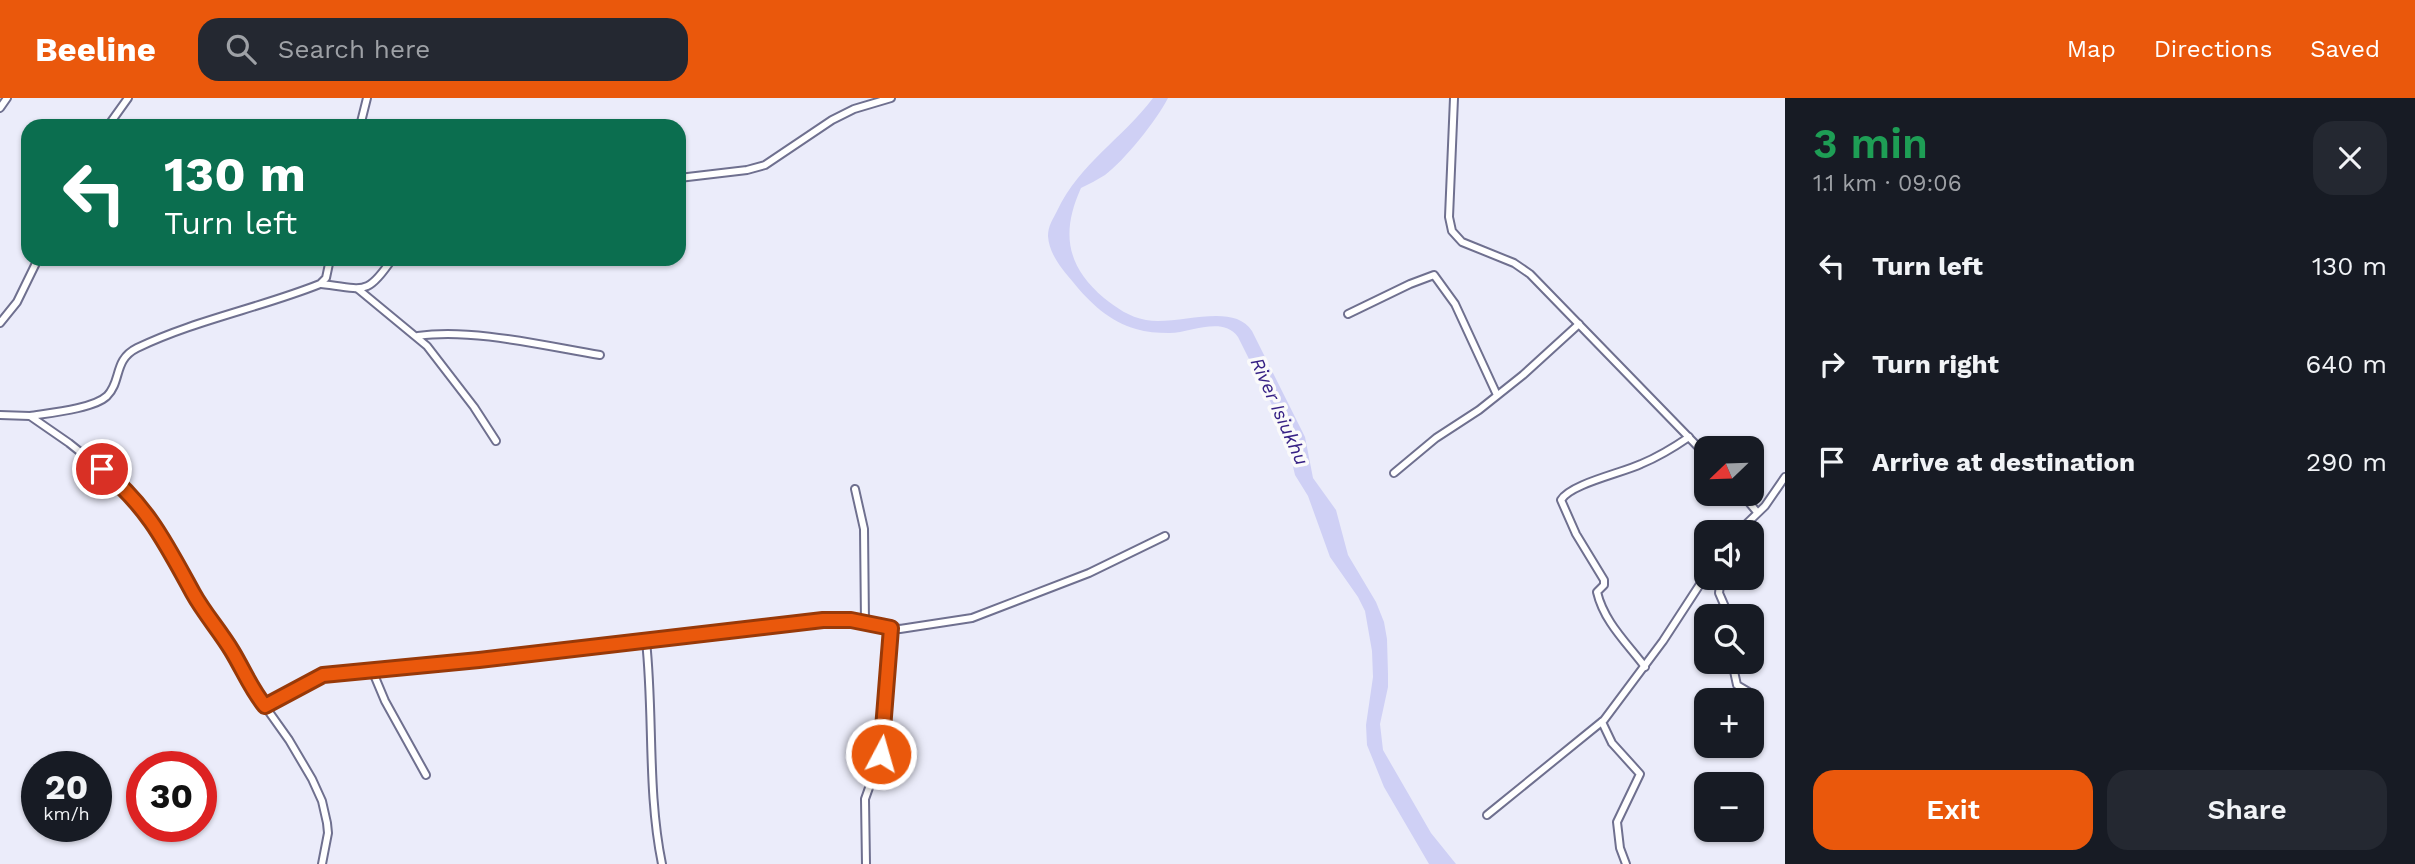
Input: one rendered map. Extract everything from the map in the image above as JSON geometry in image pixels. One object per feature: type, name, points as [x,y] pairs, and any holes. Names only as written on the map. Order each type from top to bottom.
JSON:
[{"type":"street","points":[[0,108],[7,98]]},
{"type":"street","points":[[113,119],[128,98]]},
{"type":"street","points":[[362,119],[367,98]]},
{"type":"street","points":[[686,177],[747,170],[765,165],[832,120],[854,109],[891,98]]},
{"type":"street","points":[[1454,98],[1449,217],[1452,231],[1458,239],[1514,263],[1530,274],[1694,443]]},
{"type":"street","points":[[0,323],[17,302],[35,266]]},
{"type":"street","points":[[0,415],[30,416],[102,400],[110,393],[125,356],[150,342],[320,284],[326,278],[329,266]]},
{"type":"street","points":[[320,284],[358,289],[375,283],[387,266]]},
{"type":"street","points":[[1348,314],[1434,275],[1455,304],[1497,395]]},
{"type":"street","points":[[358,289],[418,336],[474,407],[496,441]]},
{"type":"street","points":[[1394,473],[1430,443],[1523,375],[1579,324]]},
{"type":"street","points":[[418,336],[446,334],[489,338],[600,355]]},
{"type":"street","points":[[30,416],[119,483],[146,513],[166,542],[193,593],[232,650],[252,688],[289,740],[323,801],[328,833],[321,864]]},
{"type":"street","points":[[1644,667],[1604,611],[1597,592],[1604,585],[1604,580],[1576,534],[1561,500],[1564,495],[1662,454],[1689,438]]},
{"type":"street","points":[[1750,520],[1765,506],[1785,477]]},
{"type":"street","points":[[855,489],[864,529],[864,622]]},
{"type":"street","points":[[1753,506],[1758,512]]},
{"type":"street","points":[[265,706],[323,675],[823,620],[851,620],[911,629],[981,616],[1089,573],[1165,536]]},
{"type":"street","points":[[1487,815],[1602,722],[1644,667],[1696,590]]},
{"type":"street","points":[[866,864],[865,799],[881,754],[891,628]]},
{"type":"street","points":[[646,641],[656,823],[663,864]]},
{"type":"street","points":[[372,670],[385,701],[426,775]]},
{"type":"street","points":[[1602,722],[1612,743],[1640,774],[1617,822],[1620,848],[1626,864]]},
{"type":"water","name":"River Isiukhu","points":[[1153,98],[1168,98],[1140,140],[1105,175],[1081,188],[1069,234],[1075,261],[1091,286],[1119,309],[1134,317],[1159,321],[1204,316],[1232,317],[1243,322],[1252,331],[1305,437],[1313,478],[1336,510],[1348,555],[1376,602],[1384,622],[1388,687],[1380,724],[1383,750],[1431,833],[1456,864],[1429,864],[1384,787],[1367,745],[1366,725],[1373,677],[1372,651],[1365,611],[1330,557],[1308,496],[1295,475],[1287,441],[1273,407],[1238,337],[1223,327],[1214,326],[1176,333],[1156,333],[1126,326],[1086,297],[1053,255],[1049,229],[1066,194],[1089,165]]},
{"type":"route","points":[[102,469],[135,499],[159,530],[193,593],[232,650],[265,706],[316,678],[333,673],[479,660],[823,620],[851,620],[891,628],[881,754]]}]
